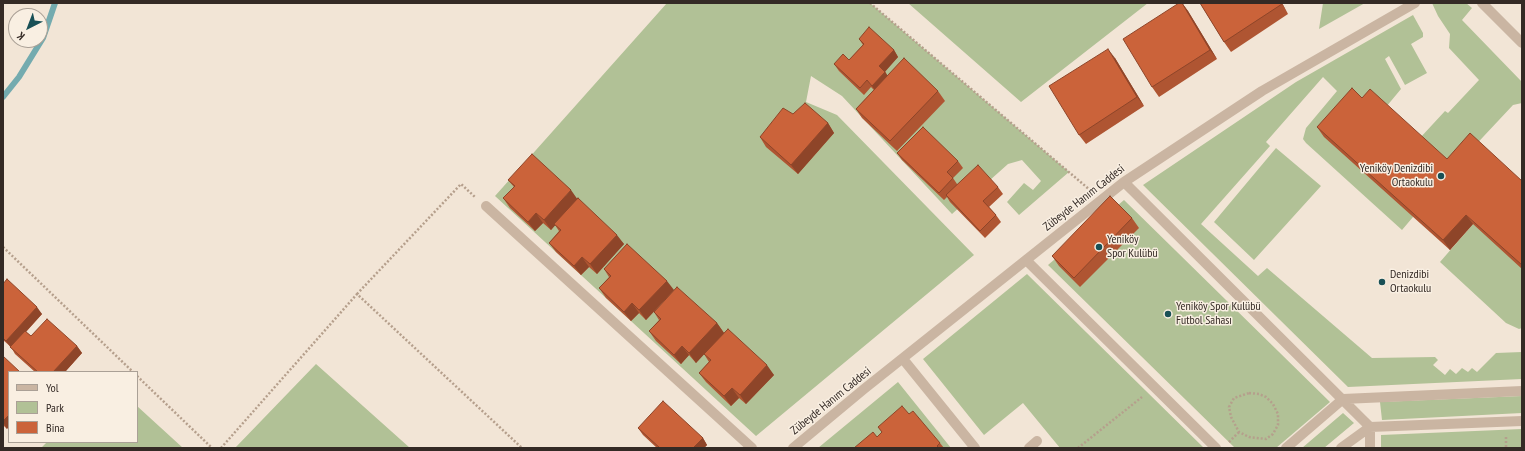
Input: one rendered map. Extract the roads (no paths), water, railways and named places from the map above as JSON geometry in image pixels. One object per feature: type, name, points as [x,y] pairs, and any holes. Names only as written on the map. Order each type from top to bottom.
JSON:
[{"type":"street","name":"Zübeyde Hanım Caddesi","points":[[794,448],[1124,182],[1262,91],[1415,3]]},
{"type":"street","points":[[1482,3],[1522,42]]},
{"type":"street","points":[[1124,182],[1370,427],[1370,448]]},
{"type":"street","points":[[486,206],[752,448]]},
{"type":"street","points":[[1026,260],[1216,448]]},
{"type":"street","points":[[903,359],[975,448]]},
{"type":"street","points":[[1286,448],[1343,399],[1522,391]]},
{"type":"street","points":[[1341,448],[1370,427],[1522,421]]},
{"type":"waterway","points":[[3,97],[19,77],[43,38],[55,3]]},
{"type":"place","name":"Yeniköy Denizdibi Ortaokulu","points":[[1441,176]]},
{"type":"place","name":"Yeniköy Spor Kulübü","points":[[1099,247]]},
{"type":"place","name":"Denizdibi Ortaokulu","points":[[1382,282]]},
{"type":"place","name":"Yeniköy Spor Kulübü Futbol Sahası","points":[[1168,314]]}]
